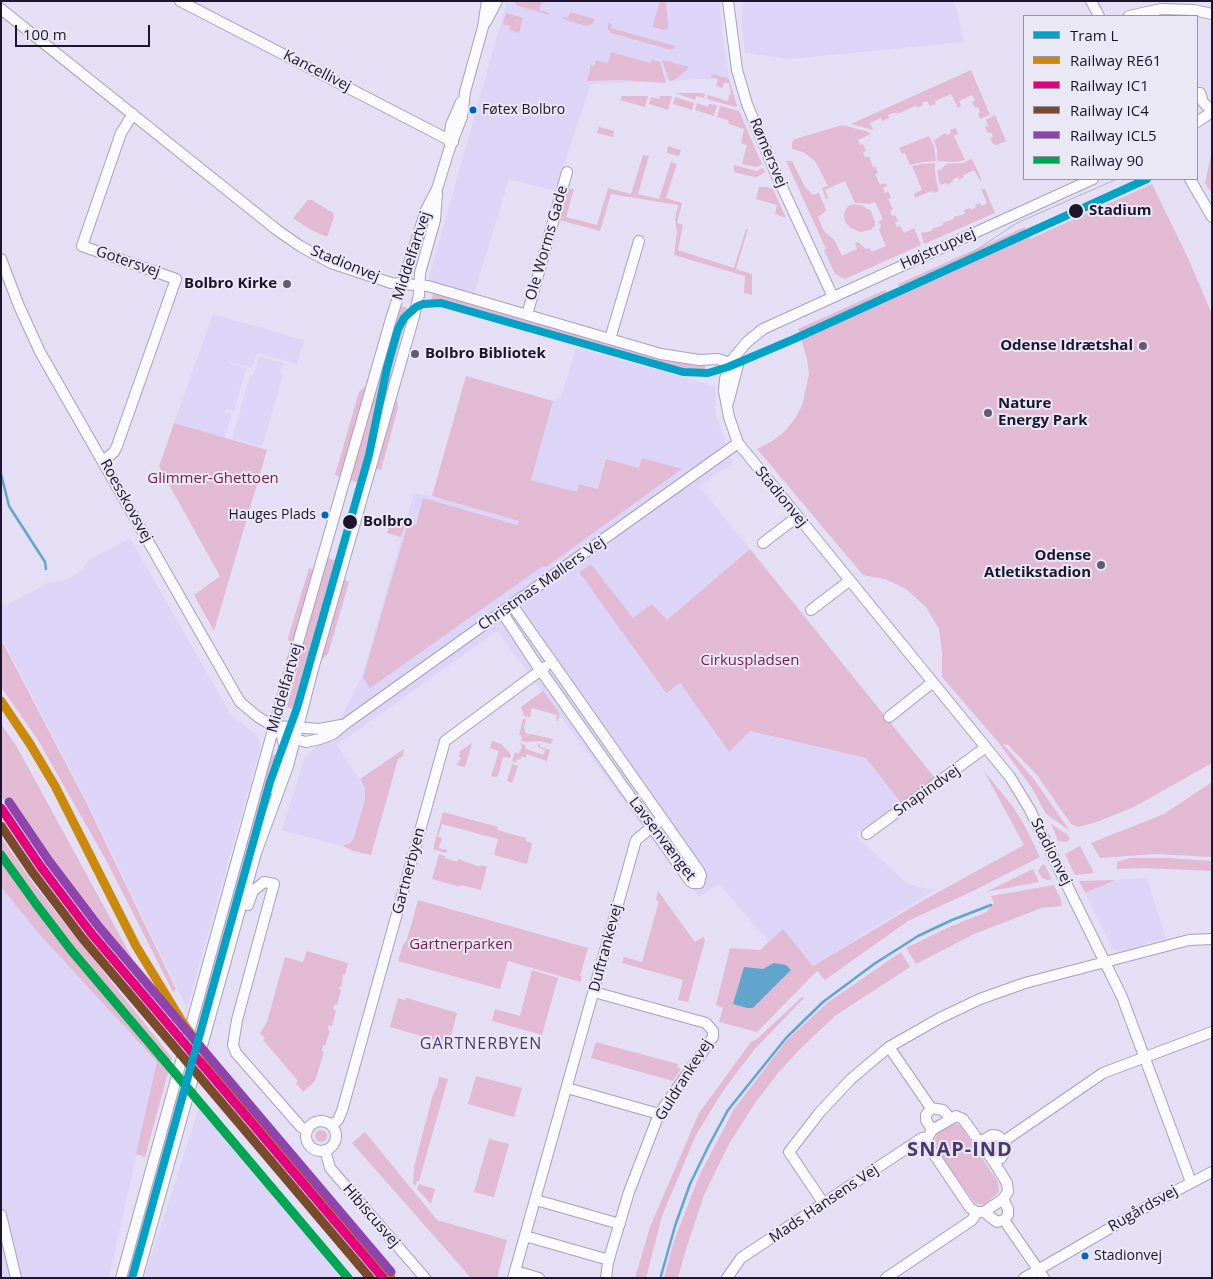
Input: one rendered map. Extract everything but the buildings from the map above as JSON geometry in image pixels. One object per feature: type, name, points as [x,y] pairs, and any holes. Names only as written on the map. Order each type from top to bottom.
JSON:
[{"type":"street","name":"Kancellivej","points":[[180,1],[450,144]]},
{"type":"street","name":"Middelfartvej","points":[[121,1278],[274,726],[390,319],[426,210],[437,189],[450,144],[454,116],[466,92],[484,27],[487,1]]},
{"type":"street","name":"Middelfartvej","points":[[484,27],[497,1]]},
{"type":"street","name":"Rømersvej","points":[[728,1],[737,70],[747,104],[776,174],[833,297]]},
{"type":"street","points":[[1091,1],[1098,15]]},
{"type":"street","points":[[1132,15],[1170,8],[1212,14]]},
{"type":"street","name":"Stadionvej","points":[[1,9],[277,230],[300,246],[331,262],[383,280],[402,285],[428,286],[677,357],[699,360],[718,359],[734,364]]},
{"type":"street","points":[[1198,93],[1212,112],[1198,121]]},
{"type":"street","name":"Gotersvej","points":[[103,462],[114,452],[117,446],[176,278],[82,246],[121,133],[133,114]]},
{"type":"street","name":"Ole Worms Gade","points":[[526,315],[568,172]]},
{"type":"street","name":"Højstrupvej","points":[[783,319],[1091,180]]},
{"type":"street","points":[[1191,180],[1212,217]]},
{"type":"street","name":"Middelfartvej","points":[[137,1278],[224,964],[256,853],[280,792],[313,669],[413,320],[418,301],[420,273],[435,220],[437,189]]},
{"type":"street","points":[[610,339],[639,241]]},
{"type":"street","name":"Roesskovsvej","points":[[1,259],[38,348],[240,702],[258,717],[295,739]]},
{"type":"street","name":"Stadionvej","points":[[783,319],[763,329],[747,342],[724,385],[729,417],[738,443],[1010,777],[1029,808],[1122,997],[1191,1182]]},
{"type":"street","name":"Christmas Møllers Vej","points":[[295,739],[306,742],[320,740],[333,734],[738,443]]},
{"type":"street","points":[[763,543],[797,517]]},
{"type":"street","points":[[811,610],[849,580]]},
{"type":"street","name":"Lavsenvænget","points":[[502,612],[690,881],[696,884],[699,883],[701,875],[699,871],[512,605]]},
{"type":"street","name":"Gartnerbyen","points":[[332,1125],[338,1120],[342,1111],[445,742],[552,662]]},
{"type":"street","points":[[889,717],[933,682]]},
{"type":"street","name":"Christmas Møllers Vej","points":[[274,726],[326,728],[345,724]]},
{"type":"street","points":[[261,839],[285,750],[282,736],[274,726]]},
{"type":"street","points":[[596,749],[607,741]]},
{"type":"street","name":"Snapindvej","points":[[867,834],[986,748]]},
{"type":"street","name":"Duftrankevej","points":[[539,1278],[514,1275],[636,840],[662,819]]},
{"type":"street","points":[[256,853],[256,865],[264,882]]},
{"type":"street","points":[[264,882],[274,884],[240,1010],[233,1045],[236,1053],[301,1127],[307,1130]]},
{"type":"street","points":[[224,964],[253,891],[264,882]]},
{"type":"street","points":[[824,1204],[789,1152],[820,1112],[851,1079],[889,1047],[940,1018],[980,999],[1025,983],[1189,940],[1212,938]]},
{"type":"street","name":"Guldrankevej","points":[[594,992],[706,1023],[713,1031],[713,1036],[659,1114],[629,1192],[609,1260],[606,1278]]},
{"type":"street","points":[[1004,1141],[1103,1073],[1212,1032]]},
{"type":"street","points":[[886,1278],[981,1212],[1003,1199],[1008,1192],[1007,1183],[963,1119],[956,1116],[950,1118],[943,1110],[930,1108],[889,1047]]},
{"type":"street","points":[[567,1088],[659,1114]]},
{"type":"street","points":[[930,1108],[926,1115],[930,1133],[928,1144],[970,1208],[981,1212],[997,1222],[1004,1220],[1008,1215],[1008,1209],[1003,1199]]},
{"type":"street","name":"Mads Hansens Vej","points":[[727,1278],[741,1258],[950,1118]]},
{"type":"street","points":[[319,1121],[325,1121],[332,1125],[336,1131],[335,1142],[332,1146],[325,1150],[318,1150],[309,1145],[306,1135],[310,1125],[319,1121]]},
{"type":"street","points":[[980,1142],[992,1135],[998,1136],[1004,1141],[1006,1146],[1004,1152],[1001,1158],[994,1162]]},
{"type":"street","name":"Hibiscusvej","points":[[325,1150],[330,1168],[425,1278]]},
{"type":"street","name":"Rugårdsvej","points":[[1024,1278],[1041,1274],[1191,1182],[1212,1172]]},
{"type":"street","points":[[536,1200],[620,1224]]},
{"type":"street","points":[[1,1215],[16,1278]]},
{"type":"street","points":[[1004,1220],[1041,1274]]},
{"type":"street","points":[[525,1236],[609,1260]]},
{"type":"shaded area","points":[[507,1],[720,1],[721,25],[729,78],[591,84],[555,191],[509,179],[474,294],[428,281]]},
{"type":"shaded area","points":[[743,1],[953,1],[964,42],[790,59],[745,53],[742,28]]},
{"type":"shaded area","points":[[213,314],[304,340],[297,364],[257,353],[252,368],[229,362],[229,364],[246,368],[234,411],[225,409],[225,412],[232,414],[224,438],[174,423]]},
{"type":"shaded area","points":[[576,348],[715,386],[716,415],[733,463],[699,486],[750,549],[667,620],[652,605],[633,619],[591,564],[579,571],[665,693],[680,683],[728,751],[750,731],[866,758],[901,803],[855,835],[908,884],[937,889],[813,966],[783,929],[769,942],[719,884],[699,897],[643,827],[497,631],[337,745],[365,788],[365,800],[354,837],[351,841],[343,846],[282,830],[304,759],[339,721],[362,676],[414,493],[432,496],[519,520],[553,401],[561,397]]},
{"type":"shaded area","points":[[259,356],[284,363],[280,372],[283,375],[262,447],[232,439],[250,375],[253,376]]},
{"type":"shaded area","points":[[130,538],[231,715],[257,735],[261,745],[187,1008],[85,798],[5,644],[1,640],[1,601],[5,606],[49,582],[64,581],[81,571],[89,560]]},
{"type":"shaded area","points":[[1147,878],[1166,938],[1120,952],[1112,948],[1085,893],[1116,880]]},
{"type":"shaded area","points":[[1,887],[40,935],[157,1062],[109,1278],[1,1278]]},
{"type":"shaded area","points":[[199,1108],[343,1278],[144,1278]]},
{"type":"green space","points":[[509,1],[542,1],[539,10],[549,13],[549,15],[516,5],[516,3]]},
{"type":"green space","points":[[660,1],[666,1],[668,27],[665,30],[653,27]]},
{"type":"green space","points":[[570,12],[595,19],[592,24],[586,26],[563,19],[563,17],[568,18]]},
{"type":"green space","points":[[506,13],[523,18],[519,33],[509,30],[510,26],[503,24]]},
{"type":"green space","points":[[608,23],[612,24],[611,28],[675,46],[674,49],[611,33],[608,29]]},
{"type":"green space","points":[[611,52],[650,63],[652,60],[660,62],[666,83],[620,80],[587,81],[590,65],[594,66],[596,60],[608,63]]},
{"type":"green space","points":[[662,60],[689,67],[670,82]]},
{"type":"green space","points":[[971,70],[990,115],[980,119],[978,107],[975,108],[972,102],[975,100],[972,95],[959,101],[961,106],[958,108],[951,94],[935,101],[936,104],[930,106],[927,101],[917,108],[916,105],[900,113],[888,115],[889,118],[882,121],[881,118],[870,123],[873,130],[851,124]]},
{"type":"green space","points":[[712,74],[729,79],[737,106],[707,99],[708,95],[728,101],[729,95],[731,95],[729,83],[724,83],[722,88],[716,86],[718,79],[711,77]]},
{"type":"green space","points":[[675,93],[705,94],[704,98],[696,96],[695,100]]},
{"type":"green space","points":[[622,96],[648,96],[645,107],[620,100]]},
{"type":"green space","points":[[660,96],[672,96],[668,110],[649,104],[651,97],[659,99]]},
{"type":"green space","points":[[675,97],[694,103],[692,110],[673,104]]},
{"type":"green space","points":[[697,103],[708,107],[709,104],[717,105],[714,116],[695,110]]},
{"type":"green space","points":[[720,106],[739,111],[762,164],[756,167],[742,164],[747,145],[741,143],[744,129],[729,124],[728,120],[717,117]]},
{"type":"green space","points":[[995,115],[1006,141],[997,145],[993,144],[990,138],[993,137],[991,132],[988,133],[985,127],[988,126],[986,120]]},
{"type":"green space","points":[[842,125],[871,134],[858,140],[860,145],[863,144],[866,151],[863,152],[865,157],[869,156],[873,167],[875,166],[878,173],[875,174],[880,185],[885,183],[887,186],[883,188],[885,193],[888,191],[891,198],[888,199],[893,209],[890,211],[892,216],[895,215],[898,221],[895,223],[897,227],[900,226],[904,233],[914,228],[921,245],[845,279],[835,274],[824,250],[826,249],[786,161],[792,161],[805,187],[813,195],[819,193],[826,210],[818,217],[824,231],[835,241],[842,256],[857,249],[855,243],[858,242],[866,249],[869,248],[872,252],[886,246],[879,230],[881,225],[878,222],[883,219],[875,202],[870,204],[855,203],[845,181],[825,190],[828,198],[826,199],[822,188],[828,186],[815,161],[803,152],[792,149],[792,142],[795,139]]},
{"type":"green space","points":[[599,127],[614,131],[613,137],[597,133]]},
{"type":"green space","points":[[956,128],[958,134],[954,136],[965,160],[955,162],[937,161],[937,149],[933,138],[935,140],[945,133],[946,135],[951,133],[950,130]]},
{"type":"green space","points":[[929,136],[934,146],[936,161],[910,165],[905,153],[902,154],[899,148]]},
{"type":"green space","points":[[668,146],[681,150],[679,156],[667,153]]},
{"type":"green space","points":[[1212,151],[1212,194],[1205,183]]},
{"type":"green space","points":[[643,155],[649,156],[638,194],[659,199],[671,162],[677,164],[666,198],[682,203],[677,223],[683,225],[678,250],[734,268],[746,229],[748,229],[736,269],[752,274],[752,295],[744,293],[745,276],[674,255],[677,232],[675,219],[678,205],[611,194],[600,231],[559,220],[568,188],[574,189],[566,217],[597,225],[608,188],[631,194]]},
{"type":"green space","points":[[972,159],[981,182],[974,170],[963,175],[964,177],[959,180],[958,177],[947,185],[946,183],[940,185],[937,171],[946,164],[963,163]]},
{"type":"green space","points":[[935,163],[935,174],[939,191],[934,193],[932,191],[915,198],[914,194],[922,190],[912,166]]},
{"type":"green space","points":[[734,165],[756,171],[763,168],[765,172],[757,177],[750,176],[734,172]]},
{"type":"green space","points":[[1152,184],[1188,258],[1212,314],[1212,763],[1134,807],[1097,822],[1078,827],[1071,824],[1037,775],[1008,745],[1003,744],[1033,778],[1070,831],[1046,814],[1032,788],[999,743],[942,677],[939,629],[926,607],[906,589],[885,579],[863,575],[757,449],[771,442],[784,432],[802,406],[809,374],[801,339],[903,294],[898,284],[1025,227],[1030,239]]},
{"type":"green space","points":[[759,187],[773,189],[786,218],[775,214],[777,205],[756,199]]},
{"type":"green space","points":[[981,189],[985,189],[995,213],[924,244],[921,233],[932,231],[932,229],[943,225],[943,223],[954,219],[954,217],[965,214],[964,210],[970,208],[971,210],[976,207],[975,205],[980,203],[982,206],[987,203]]},
{"type":"green space","points":[[308,200],[312,200],[333,213],[334,217],[327,237],[311,230],[293,218]]},
{"type":"green space","points":[[855,204],[871,211],[875,225],[871,230],[860,232],[851,228],[845,222],[845,210],[850,205]]},
{"type":"green space","points":[[885,290],[889,299],[802,337],[798,329]]},
{"type":"green space","points":[[433,294],[670,361],[705,366],[704,375],[682,374],[446,307],[429,305]]},
{"type":"green space","points":[[401,306],[409,309],[394,360],[386,404],[363,484],[347,479]]},
{"type":"green space","points":[[466,376],[553,401],[531,480],[577,492],[579,484],[598,489],[606,459],[639,468],[642,458],[682,469],[546,567],[543,566],[370,688],[363,678],[408,523],[416,525],[423,498],[517,525],[519,521],[432,496]]},
{"type":"green space","points":[[370,383],[342,477],[335,475],[359,392]]},
{"type":"green space","points":[[394,394],[398,408],[381,470],[376,469],[375,459]]},
{"type":"green space","name":"Glimmer-Ghettoen","points":[[174,423],[267,450],[214,631],[194,595],[220,576],[159,467]]},
{"type":"green space","points":[[392,518],[406,522],[401,537],[387,533]]},
{"type":"green space","name":"Cirkuspladsen","points":[[750,549],[935,778],[901,803],[866,758],[750,731],[729,752],[680,683],[666,693],[579,572],[591,564],[633,618],[652,604],[667,620]]},
{"type":"green space","points":[[325,557],[341,562],[298,711],[287,707],[298,667],[304,632]]},
{"type":"green space","points":[[309,568],[314,570],[292,653],[288,638]]},
{"type":"green space","points":[[342,581],[349,582],[328,654],[317,663]]},
{"type":"green space","points":[[1,642],[86,802],[176,989],[173,992],[106,860],[38,740],[1,687]]},
{"type":"green space","points":[[543,691],[560,714],[558,721],[556,721],[557,715],[532,708],[530,717],[524,716],[521,707]]},
{"type":"green space","points":[[523,719],[526,719],[525,732],[529,735],[553,739],[551,744],[540,741],[526,742],[520,740],[522,739],[521,735],[519,735]]},
{"type":"green space","points":[[1,724],[17,747],[155,1000],[87,919],[1,796]]},
{"type":"green space","points":[[492,741],[501,744],[511,754],[510,758],[503,757],[498,776],[495,777],[491,776],[499,751],[490,748]]},
{"type":"green space","points":[[472,743],[465,767],[456,765],[461,758],[459,757],[460,751]]},
{"type":"green space","points":[[520,743],[525,745],[526,749],[543,755],[545,750],[538,747],[538,744],[540,744],[540,747],[550,750],[547,761],[526,754],[526,758],[522,756],[520,760],[517,759],[516,763],[512,761],[515,752],[518,754],[522,747]]},
{"type":"green space","points":[[404,749],[403,756],[398,759],[371,855],[353,851],[343,846],[351,842],[354,837],[365,800],[365,788],[360,779]]},
{"type":"green space","points":[[273,754],[281,757],[203,1029],[197,1019],[265,773]]},
{"type":"green space","points":[[512,764],[518,766],[512,783],[507,781]]},
{"type":"green space","points":[[984,771],[1014,808],[1040,857],[908,921],[825,980],[817,971],[757,1032],[719,1022],[723,1008],[716,1005],[730,948],[760,950],[783,929],[813,966],[924,900],[1024,845]]},
{"type":"green space","points":[[1212,782],[1212,857],[1156,854],[1100,858],[1091,843],[1164,814]]},
{"type":"green space","points":[[443,812],[498,827],[497,830],[526,838],[526,841],[532,843],[527,864],[494,855],[498,839],[442,824],[438,837],[442,838],[439,848],[447,850],[446,853],[433,849]]},
{"type":"green space","points":[[1051,824],[1068,835],[1070,839],[1067,842],[1058,841]]},
{"type":"green space","points":[[1,837],[36,887],[172,1058],[145,1157],[136,1154],[157,1062],[40,935],[1,887]]},
{"type":"green space","points":[[1080,846],[1094,873],[1075,875],[1065,854]]},
{"type":"green space","points":[[439,854],[457,862],[458,859],[480,867],[481,865],[487,867],[481,890],[461,885],[460,887],[432,879]]},
{"type":"green space","points":[[1130,858],[1212,861],[1212,871],[1143,868],[1117,869],[1117,862]]},
{"type":"green space","points":[[1044,864],[1052,879],[1042,878],[1038,871]]},
{"type":"green space","points":[[1033,869],[1039,882],[986,892]]},
{"type":"green space","points":[[1116,880],[1085,893],[1079,881]]},
{"type":"green space","points":[[1054,885],[1062,906],[1042,908],[974,934],[916,964],[906,948],[949,927],[987,912],[994,903],[991,896]]},
{"type":"green space","points":[[658,891],[695,942],[703,937],[705,940],[688,1002],[678,1000],[683,980],[622,963],[624,957],[642,962],[659,901],[656,900]]},
{"type":"green space","name":"Gartnerparken","points":[[418,900],[588,948],[580,982],[508,961],[500,989],[398,961],[403,945],[407,940]]},
{"type":"green space","points":[[307,951],[348,963],[345,975],[343,974],[342,986],[339,989],[341,990],[337,1005],[335,1004],[333,1009],[336,1010],[332,1026],[329,1025],[328,1030],[330,1031],[325,1046],[323,1045],[322,1051],[324,1052],[315,1081],[303,1092],[296,1083],[298,1081],[263,1040],[265,1038],[260,1033],[267,1022],[285,957],[303,962]]},
{"type":"green space","points":[[901,952],[910,967],[836,1015],[800,1049],[778,1073],[755,1103],[729,1144],[704,1195],[678,1278],[664,1278],[674,1241],[699,1176],[734,1109],[786,1041],[827,1003]]},
{"type":"green space","points":[[532,970],[558,978],[542,1035],[492,1021],[495,1009],[520,1016]]},
{"type":"green space","points":[[802,997],[804,998],[754,1050],[723,1091],[696,1135],[662,1216],[646,1278],[635,1278],[650,1227],[699,1113],[751,1042],[757,1039]]},
{"type":"green space","points":[[398,998],[405,1000],[407,998],[457,1013],[449,1044],[390,1027]]},
{"type":"green space","points":[[596,1042],[678,1064],[677,1067],[681,1069],[673,1081],[591,1058]]},
{"type":"green space","points":[[476,1076],[522,1088],[514,1117],[468,1104]]},
{"type":"green space","points":[[439,1077],[448,1079],[419,1181],[417,1181],[415,1186],[413,1183],[414,1167]]},
{"type":"green space","points":[[177,1090],[185,1096],[134,1278],[124,1278]]},
{"type":"green space","points":[[952,1123],[960,1125],[998,1182],[999,1192],[984,1205],[975,1203],[938,1152],[935,1139],[937,1134]]},
{"type":"green space","points":[[323,1130],[326,1131],[326,1141],[319,1142],[316,1141],[315,1134],[316,1131]]},
{"type":"green space","points":[[365,1132],[437,1220],[507,1240],[497,1278],[471,1278],[352,1143]]},
{"type":"green space","points":[[489,1139],[509,1144],[494,1197],[474,1192]]},
{"type":"green space","points":[[990,1140],[998,1141],[1001,1146],[998,1155],[993,1156],[987,1144]]},
{"type":"green space","points":[[419,1184],[435,1189],[431,1204],[417,1189]]},
{"type":"water","points":[[774,963],[786,965],[791,970],[753,1008],[733,1004],[744,967],[763,969]]},
{"type":"waterway","points":[[1,474],[9,506],[45,562],[46,569]]},
{"type":"waterway","points":[[661,1276],[675,1226],[690,1184],[708,1147],[728,1110],[786,1038],[823,1002],[874,964],[918,936],[991,905]]},
{"type":"tram line","points":[[964,258],[1017,223],[1115,180]]},
{"type":"tram line","name":"L","points":[[132,1278],[270,782],[297,708],[369,455],[387,368],[398,329],[404,318],[416,307],[423,304],[441,303],[683,372],[708,373],[728,367],[794,339],[1145,180]]},
{"type":"rail line","name":"RE61","points":[[1,701],[55,786],[136,946],[183,1023],[230,1087],[391,1278]]},
{"type":"rail line","name":"ICL5","points":[[9,802],[49,861],[99,927],[391,1272]]},
{"type":"rail line","name":"IC1","points":[[1,808],[41,867],[91,933],[383,1278]]},
{"type":"rail line","name":"IC4","points":[[1,826],[33,873],[83,939],[370,1278]]},
{"type":"rail line","name":"90","points":[[1,855],[71,950],[348,1278]]},
{"type":"place","name":"Føtex Bolbro","points":[[473,110]]},
{"type":"place","name":"Stadium","points":[[1076,211]]},
{"type":"place","name":"Bolbro Kirke","points":[[287,284]]},
{"type":"place","name":"Odense Idrætshal","points":[[1143,346]]},
{"type":"place","name":"Bolbro Bibliotek","points":[[415,354]]},
{"type":"place","name":"Nature Energy Park","points":[[988,413]]},
{"type":"place","name":"Hauges Plads","points":[[325,515]]},
{"type":"place","name":"Bolbro","points":[[350,522]]},
{"type":"place","name":"Odense Atletikstadion","points":[[1101,565]]},
{"type":"place","name":"Stadionvej","points":[[1085,1256]]},
{"type":"district","name":"GARTNERBYEN","points":[[481,1044]]},
{"type":"district","name":"SNAP-IND","points":[[960,1150]]}]
